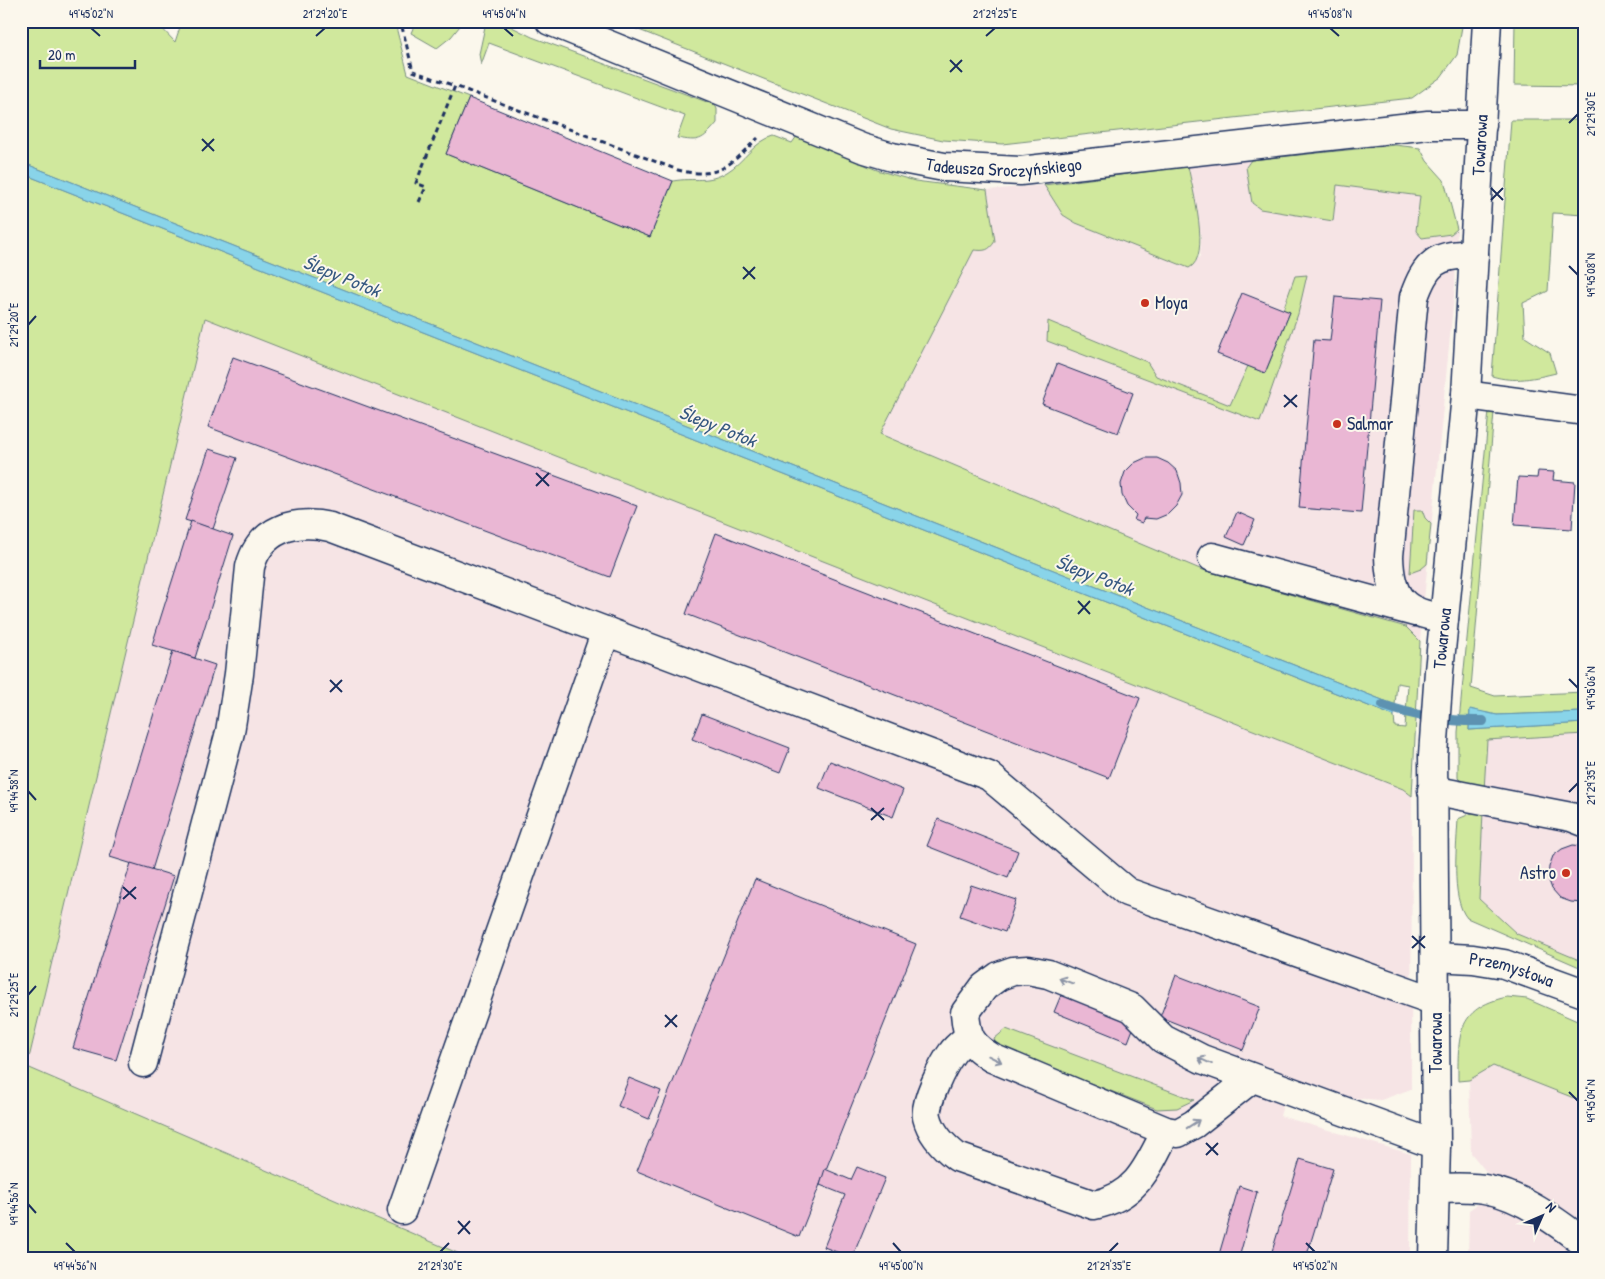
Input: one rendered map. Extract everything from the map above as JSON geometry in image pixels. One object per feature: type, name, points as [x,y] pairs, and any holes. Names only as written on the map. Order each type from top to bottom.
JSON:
[{"type":"street","name":"Tadeusza Sroczyńskiego","points":[[550,21],[862,148],[892,157],[944,167],[1020,171],[1428,125],[1482,124]]},
{"type":"street","name":"Towarowa","points":[[1433,1258],[1436,1145],[1433,755],[1439,671],[1466,395],[1487,21]]},
{"type":"street","points":[[1415,612],[1398,596],[1392,584],[1389,556],[1414,297],[1422,276],[1433,263],[1442,257],[1453,254],[1474,255]]},
{"type":"street","points":[[1466,395],[1584,411]]},
{"type":"street","points":[[143,1063],[230,732],[240,674],[250,567],[253,555],[260,545],[290,525],[304,523],[330,527],[989,776],[1127,892],[1435,1001]]},
{"type":"street","points":[[1212,557],[1415,612],[1444,618]]},
{"type":"street","points":[[402,1210],[606,631]]},
{"type":"street","points":[[1432,790],[1571,817],[1584,822]]},
{"type":"street","name":"Przemysłowa","points":[[1435,957],[1504,964],[1584,993]]},
{"type":"street","points":[[1251,1079],[1194,1124],[1178,1133],[1166,1132],[992,1058],[976,1048],[969,1037],[965,1014],[980,992],[999,976],[1013,971],[1028,970],[1048,974],[1122,1003],[1142,1017],[1163,1038],[1202,1059],[1251,1079],[1436,1145]]},
{"type":"street","points":[[969,1037],[952,1053],[928,1104],[927,1116],[934,1132],[944,1146],[957,1157],[1094,1205],[1108,1202],[1122,1195],[1134,1185],[1148,1168],[1166,1132]]},
{"type":"street","points":[[1435,1188],[1488,1190],[1504,1195],[1558,1224],[1584,1243]]},
{"type":"path","points":[[402,26],[413,71],[678,170],[694,173],[716,172],[728,166],[761,135]]},
{"type":"path","points":[[419,202],[426,187],[416,183],[455,86]]},
{"type":"shaded area","points":[[1251,160],[1246,167],[1252,203],[1255,206],[1333,221],[1337,185],[1420,196],[1416,231],[1422,238],[1451,234],[1457,229],[1455,285],[1420,641],[1406,627],[1200,569],[880,434],[974,249],[995,241],[987,190],[1044,185],[1063,215],[1076,223],[1189,268],[1200,256],[1201,237],[1188,166]]},
{"type":"shaded area","points":[[205,317],[1403,789],[1412,796],[1411,1089],[1381,1100],[1353,1098],[1290,1080],[1280,1116],[1411,1154],[1410,1258],[21,1258],[21,1075],[30,1054]]},
{"type":"shaded area","points":[[1584,734],[1584,962],[1517,934],[1479,899],[1486,740]]},
{"type":"shaded area","points":[[1493,1066],[1584,1102],[1584,1258],[1468,1258],[1469,1210],[1481,1202],[1488,1174],[1471,1153],[1469,1080]]},
{"type":"green space","points":[[21,21],[155,21],[175,42],[182,21],[399,21],[396,27],[408,74],[469,98],[446,154],[650,237],[673,181],[707,179],[720,176],[733,168],[761,142],[774,136],[792,143],[797,136],[877,170],[915,181],[987,190],[995,241],[986,250],[974,250],[880,434],[1200,569],[1406,627],[1420,641],[1412,796],[1403,789],[205,318],[30,1054],[25,1066],[469,1258],[21,1258],[21,173],[1394,716],[1395,727],[1405,728],[1408,685],[1397,683],[1395,705],[21,162]]},
{"type":"green space","points":[[416,21],[464,21],[451,37],[437,48],[411,33]]},
{"type":"green space","points":[[500,21],[532,37],[715,105],[717,109],[717,123],[700,139],[677,138],[685,116],[489,43],[481,65],[479,54],[486,22]]},
{"type":"green space","points":[[616,21],[1463,21],[1457,55],[1441,77],[1412,98],[1002,144],[943,140],[891,129]]},
{"type":"green space","points":[[1515,21],[1584,21],[1584,86],[1514,85]]},
{"type":"green space","points":[[1511,120],[1584,120],[1584,215],[1553,213],[1548,291],[1523,303],[1525,337],[1550,353],[1556,373],[1516,379],[1492,376]]},
{"type":"green space","points":[[1395,145],[1420,148],[1427,161],[1444,180],[1457,229],[1451,234],[1422,238],[1416,231],[1420,196],[1337,185],[1333,221],[1260,209],[1252,203],[1246,167],[1251,160]]},
{"type":"green space","points":[[1188,166],[1199,221],[1200,237],[1196,261],[1189,268],[1076,223],[1063,215],[1044,185]]},
{"type":"green space","points":[[1307,275],[1298,314],[1260,422],[1047,341],[1048,321],[1147,362],[1156,376],[1230,405],[1248,366],[1265,373],[1290,312],[1283,310],[1295,276]]},
{"type":"green space","points":[[1489,411],[1494,412],[1471,688],[1495,696],[1584,692],[1584,712],[1497,715],[1470,710],[1469,730],[1584,723],[1584,734],[1487,740],[1484,791],[1465,786],[1458,778],[1458,732]]},
{"type":"green space","points":[[1414,510],[1422,510],[1425,518],[1431,524],[1427,564],[1421,569],[1410,573]]},
{"type":"green space","points":[[1477,811],[1483,812],[1479,899],[1517,934],[1584,962],[1584,969],[1467,918],[1458,898],[1456,884],[1458,819]]},
{"type":"green space","points":[[1507,997],[1527,999],[1584,1024],[1584,1102],[1493,1066],[1469,1080],[1458,1081],[1458,1051],[1463,1027],[1469,1017],[1478,1009],[1490,1002]]},
{"type":"green space","points":[[1006,1029],[1194,1100],[1177,1108],[1157,1109],[997,1047],[994,1039]]},
{"type":"water","points":[[21,162],[1395,705],[1394,716],[21,173]]},
{"type":"water","points":[[1470,709],[1497,715],[1584,712],[1584,723],[1469,730]]},
{"type":"building","points":[[469,98],[673,181],[650,237],[446,154]]},
{"type":"building","points":[[1242,293],[1290,312],[1265,373],[1217,354]]},
{"type":"building","name":"Salmar","points":[[1335,297],[1380,301],[1361,513],[1299,508],[1314,340],[1330,341]]},
{"type":"building","points":[[233,357],[637,506],[610,577],[208,427]]},
{"type":"building","points":[[1057,364],[1133,393],[1118,433],[1042,404]]},
{"type":"building","points":[[209,449],[237,458],[213,529],[185,520]]},
{"type":"building","points":[[1145,458],[1157,458],[1168,463],[1177,471],[1182,495],[1176,506],[1168,514],[1156,519],[1144,518],[1142,523],[1134,520],[1136,515],[1127,506],[1122,495],[1121,484],[1125,472],[1134,463]]},
{"type":"building","points":[[1538,471],[1554,472],[1553,480],[1575,482],[1572,529],[1514,525],[1518,477],[1537,478]]},
{"type":"building","points":[[1237,512],[1255,520],[1244,545],[1226,537]]},
{"type":"building","points":[[191,521],[233,536],[195,658],[152,645]]},
{"type":"building","points":[[716,533],[1140,698],[1109,778],[686,614]]},
{"type":"building","points":[[173,651],[215,665],[152,870],[110,857]]},
{"type":"building","points":[[702,714],[790,748],[780,773],[692,739]]},
{"type":"building","points":[[830,761],[903,790],[893,817],[819,788]]},
{"type":"building","points":[[938,819],[1018,851],[1008,878],[927,846]]},
{"type":"building","name":"Astro","points":[[1573,845],[1584,846],[1584,907],[1581,906],[1582,903],[1560,898],[1552,889],[1548,878],[1553,856],[1562,849]]},
{"type":"building","points":[[131,863],[174,876],[116,1060],[73,1048]]},
{"type":"building","points":[[755,879],[916,944],[799,1237],[637,1171]]},
{"type":"building","points":[[971,885],[1016,900],[1005,932],[960,916]]},
{"type":"building","points":[[1071,971],[1144,1000],[1128,1042],[1054,1012]]},
{"type":"building","points":[[1176,975],[1260,1007],[1243,1050],[1160,1017]]},
{"type":"building","points":[[629,1078],[661,1091],[649,1119],[618,1106]]},
{"type":"building","points":[[1300,1159],[1333,1169],[1306,1258],[1270,1258]]},
{"type":"building","points":[[857,1167],[885,1178],[852,1258],[824,1247],[845,1195],[820,1185],[825,1169],[851,1180]]},
{"type":"building","points":[[1239,1186],[1257,1192],[1239,1258],[1218,1258]]},
{"type":"waterway","points":[[1383,705],[1432,718],[1483,721]]},
{"type":"place","name":"Moya","points":[[1145,303]]},
{"type":"place","name":"Salmar","points":[[1337,424]]},
{"type":"place","name":"Astro","points":[[1566,873]]},
{"type":"water label","name":"Ślepy Potok","points":[[342,276]]},
{"type":"water label","name":"Ślepy Potok","points":[[718,426]]},
{"type":"water label","name":"Ślepy Potok","points":[[1095,575]]}]
